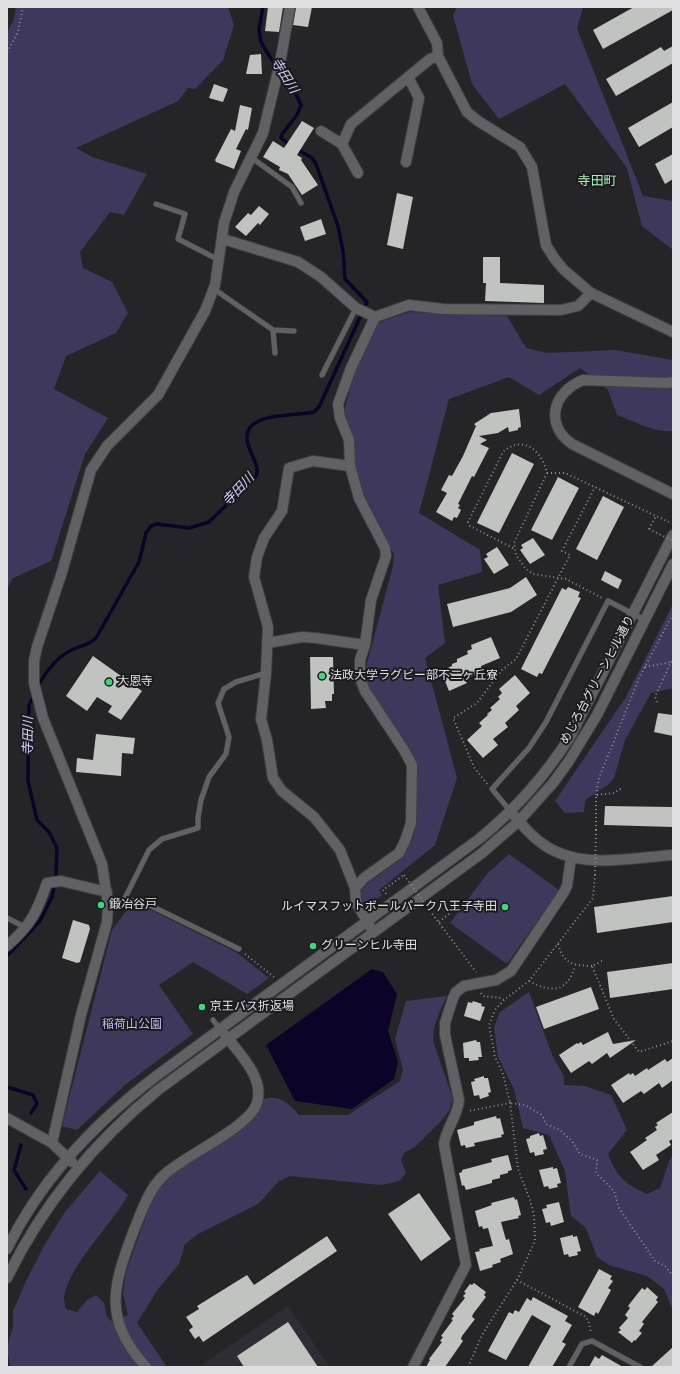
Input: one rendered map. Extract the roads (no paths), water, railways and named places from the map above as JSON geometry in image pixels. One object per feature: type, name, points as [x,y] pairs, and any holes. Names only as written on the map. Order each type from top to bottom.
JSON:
[{"type":"street","points":[[52,1143],[81,1015],[107,922],[108,904],[102,864],[43,718],[34,683],[34,661],[37,647],[62,572],[91,470],[107,446],[158,395],[205,311],[214,289],[223,239],[224,223],[234,192],[263,133],[280,64],[290,7]]},
{"type":"street","points":[[418,7],[437,44],[438,56],[467,112],[478,121],[520,147],[532,166],[546,245],[564,270],[590,293],[673,332]]},
{"type":"street","points":[[342,144],[351,124],[430,59],[438,56]]},
{"type":"street","points":[[406,162],[419,98],[408,77]]},
{"type":"street","points":[[320,131],[342,144],[358,174]]},
{"type":"street","points":[[223,239],[298,262],[320,277],[356,308],[372,316],[409,305],[444,309],[561,310],[578,306],[590,293]]},
{"type":"street","points":[[355,888],[364,878],[399,853],[411,823],[412,765],[404,750],[365,691],[360,678],[360,660],[364,646],[370,600],[386,556],[385,548],[359,498],[350,466],[349,440],[340,418],[338,404],[372,316]]},
{"type":"street","points":[[673,382],[667,384],[583,380],[573,384],[560,396],[555,413],[556,422],[560,432],[572,444],[673,494]]},
{"type":"street","points":[[350,466],[312,461],[289,468],[282,511],[264,538],[257,556],[254,577],[268,627],[266,673],[261,719],[267,740],[273,778],[282,791],[314,817],[340,850],[355,888],[356,902],[366,922],[374,932]]},
{"type":"street","name":"めじろ台グリーンヒル通り","points":[[7,1249],[29,1212],[68,1158],[98,1126],[137,1090],[479,839],[511,812],[543,775],[571,735],[673,535]]},
{"type":"street","name":"めじろ台グリーンヒル通り","points":[[7,1278],[23,1247],[46,1209],[78,1167],[100,1142],[138,1106],[482,853],[519,821],[553,783],[584,738],[673,564]]},
{"type":"street","points":[[267,643],[302,638],[364,646]]},
{"type":"street","points":[[511,812],[541,843],[563,856],[586,861],[673,855]]},
{"type":"street","points":[[413,1367],[466,1265],[467,1260],[444,1154],[445,1136],[459,1106],[459,1093],[445,1035],[445,1023],[456,992],[464,986],[496,980],[512,971],[564,892],[567,886],[571,858]]},
{"type":"street","points":[[7,946],[36,914],[47,883],[61,881],[107,892]]},
{"type":"street","points":[[146,1367],[132,1352],[119,1326],[115,1296],[119,1269],[145,1201],[153,1187],[175,1166],[243,1121],[255,1107],[258,1093],[255,1077],[220,1029]]},
{"type":"street","points":[[7,1118],[52,1143],[78,1167]]},
{"type":"lane","points":[[252,158],[292,187],[301,203]]},
{"type":"lane","points":[[156,204],[185,214],[178,239],[219,260]]},
{"type":"lane","points":[[214,289],[273,330],[294,331]]},
{"type":"lane","points":[[322,376],[356,308]]},
{"type":"lane","points":[[273,330],[275,353]]},
{"type":"lane","points":[[511,812],[492,789],[529,748],[546,722],[608,601],[645,620]]},
{"type":"lane","points":[[124,900],[149,850],[162,839],[198,828],[201,800],[209,777],[226,754],[229,737],[218,703],[224,689],[236,682],[266,673]]},
{"type":"lane","points":[[108,904],[124,900],[143,902],[239,949]]},
{"type":"lane","points":[[7,918],[25,927]]},
{"type":"lane","points":[[213,1020],[220,1029]]},
{"type":"lane","points":[[569,1367],[582,1344],[592,1341],[640,1367]]},
{"type":"waterway","name":"寺田川","points":[[263,7],[259,29],[261,42],[270,57],[289,80],[301,105],[297,115],[282,134],[281,138],[290,145]]},
{"type":"waterway","name":"寺田川","points":[[38,687],[48,670],[57,660],[68,652],[88,644],[96,638],[139,562],[146,533],[151,526],[157,524],[189,528],[209,522],[256,476],[256,466],[249,449],[247,437],[248,431],[252,425],[267,418],[314,412],[319,407],[367,302],[345,279],[343,251],[338,226],[316,164],[312,158],[297,149]]},
{"type":"waterway","name":"寺田川","points":[[7,956],[40,921],[52,897],[56,878],[57,848],[49,832],[37,820],[28,781],[29,705],[34,695]]},
{"type":"waterway","name":"寺田川","points":[[7,1087],[33,1095],[37,1104],[31,1113]]},
{"type":"waterway","name":"寺田川","points":[[21,1145],[14,1170],[26,1189]]},
{"type":"place","name":"法政大学ラグビー部不二ヶ丘寮","points":[[322,676]]},
{"type":"place","name":"大恩寺","points":[[109,682]]},
{"type":"place","name":"鍛冶谷戸","points":[[101,905]]},
{"type":"place","name":"ルイマスフットボールパーク八王子寺田","points":[[505,907]]},
{"type":"place","name":"グリーンヒル寺田","points":[[313,946]]},
{"type":"place","name":"京王バス折返場","points":[[202,1007]]},
{"type":"district","name":"寺田町","points":[[597,182]]},
{"type":"park label","name":"稲荷山公園","points":[[132,1025]]}]
